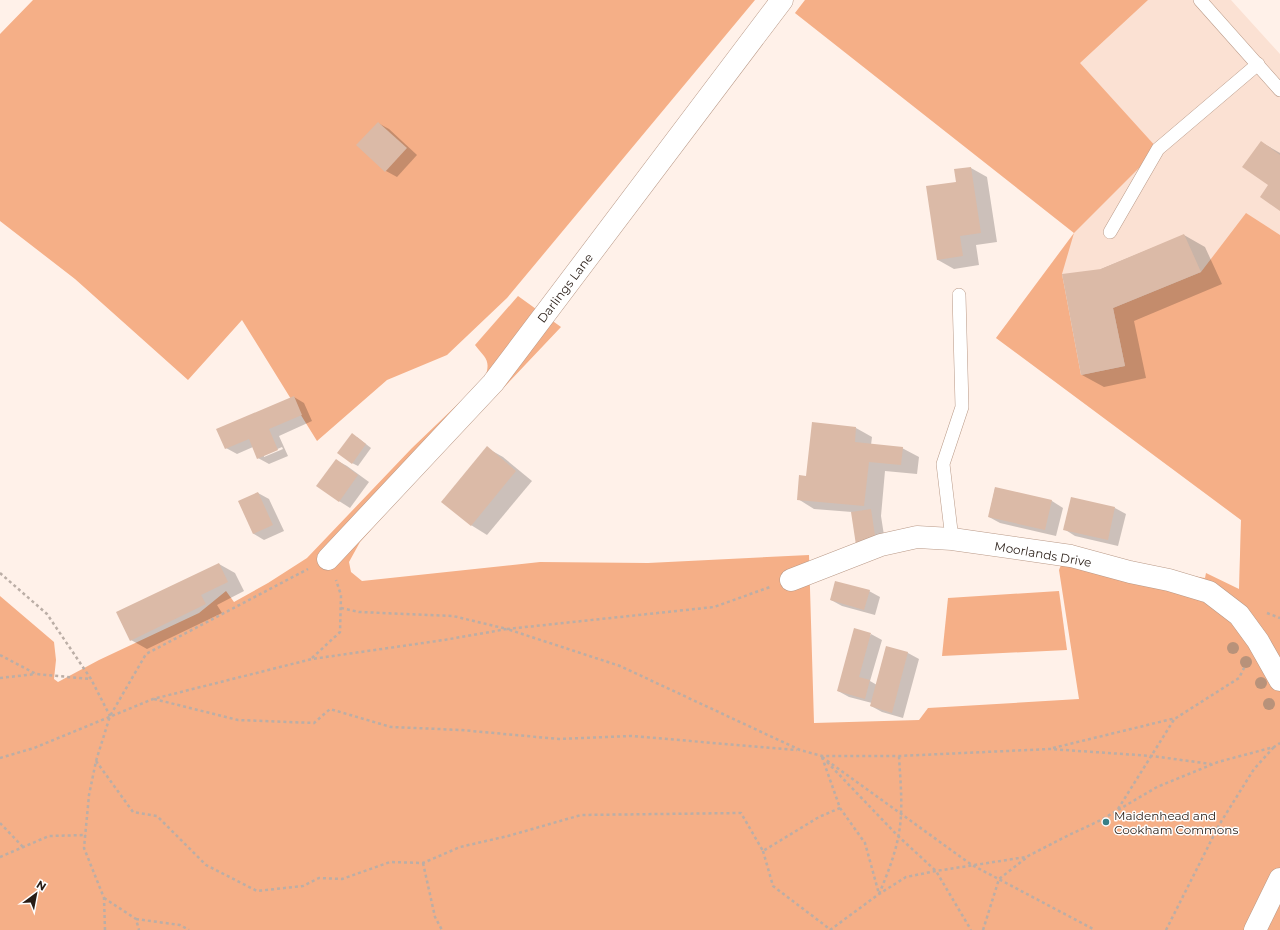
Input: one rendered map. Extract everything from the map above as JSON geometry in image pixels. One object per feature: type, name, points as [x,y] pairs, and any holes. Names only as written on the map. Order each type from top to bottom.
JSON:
[{"type":"street","name":"Darlings Lane","points":[[328,559],[493,383],[782,0]]},
{"type":"street","name":"Moorlands Drive","points":[[791,580],[882,545],[917,537],[952,539],[1071,556],[1130,572],[1169,580],[1209,592],[1239,614],[1258,642],[1280,680]]},
{"type":"street","points":[[1255,930],[1280,879]]},
{"type":"lane","points":[[1200,0],[1280,90]]},
{"type":"lane","points":[[1110,232],[1158,149],[1258,64]]},
{"type":"lane","points":[[952,539],[943,464],[962,407],[959,295]]},
{"type":"path","points":[[105,930],[104,898],[84,848],[88,795],[96,761],[110,716],[146,654],[328,559],[341,595],[340,632],[312,659]]},
{"type":"path","points":[[0,574],[47,614],[91,679],[110,716]]},
{"type":"path","points":[[0,758],[34,748],[153,699],[312,659],[444,640],[507,629],[714,607],[791,580]]},
{"type":"path","points":[[341,608],[359,612],[453,616],[507,629],[620,666],[800,750],[822,756],[900,756],[1050,749],[1152,756],[1211,764]]},
{"type":"path","points":[[1050,749],[1176,718],[1239,678],[1258,642]]},
{"type":"path","points":[[0,655],[36,674]]},
{"type":"path","points":[[0,678],[36,674],[91,679]]},
{"type":"path","points":[[153,699],[238,720],[314,723],[330,709],[391,727],[461,730],[559,739],[631,736],[800,750]]},
{"type":"path","points":[[1118,810],[1176,718]]},
{"type":"path","points":[[1166,930],[1219,825],[1254,769],[1274,747],[1280,743]]},
{"type":"path","points":[[983,930],[999,879],[1026,857],[1101,820],[1157,787],[1211,764],[1274,747]]},
{"type":"path","points":[[822,756],[840,808],[864,843],[879,894]]},
{"type":"path","points":[[822,756],[972,865],[1095,930]]},
{"type":"path","points":[[822,756],[898,836],[936,871],[971,930]]},
{"type":"path","points":[[879,894],[892,863],[898,836],[901,814],[900,756]]},
{"type":"path","points":[[96,761],[133,812],[157,816],[206,865],[257,891],[303,886],[319,878],[342,878],[390,862],[423,863],[460,846],[508,836],[581,815],[740,813],[763,851],[773,886],[831,930],[879,894],[906,877],[1026,857]]},
{"type":"path","points":[[763,851],[819,817],[840,808]]},
{"type":"path","points":[[0,823],[23,847]]},
{"type":"path","points":[[0,856],[49,836],[86,835]]},
{"type":"path","points":[[423,863],[434,917],[442,930]]},
{"type":"path","points":[[104,898],[136,919],[180,925],[189,930]]},
{"type":"path","points":[[136,919],[139,930]]},
{"type":"shaded area","points":[[33,0],[755,0],[507,298],[447,355],[387,380],[317,441],[242,320],[188,380],[75,279],[0,221],[0,34]]},
{"type":"shaded area","points":[[805,0],[1231,0],[1280,54],[1280,571],[1239,598],[1241,520],[996,338],[1074,233],[795,13]]},
{"type":"shaded area","points":[[805,0],[1148,0],[1080,63],[1158,149],[1074,233],[795,13]]},
{"type":"shaded area","points":[[1246,213],[1280,235],[1280,930],[0,930],[0,596],[54,642],[56,660],[54,679],[58,682],[99,660],[199,613],[226,591],[234,602],[268,583],[307,558],[412,448],[485,378],[488,367],[487,363],[485,357],[475,345],[518,296],[561,327],[360,542],[349,562],[351,572],[362,581],[540,562],[648,563],[809,555],[814,723],[919,720],[928,708],[1079,699],[1059,570],[1066,553],[1205,578],[1206,573],[1239,589],[1241,520],[996,338],[1074,233],[1062,274],[1081,375],[1125,366],[1113,308],[1201,272]]},
{"type":"shaded area","points":[[1059,591],[1067,650],[942,656],[948,598]]},
{"type":"building","points":[[378,122],[407,148],[385,172],[356,145]]},
{"type":"building","points":[[1261,141],[1280,155],[1280,211],[1260,197],[1268,185],[1242,167]]},
{"type":"building","points":[[971,167],[981,233],[960,236],[963,256],[937,260],[926,186],[956,182],[954,169]]},
{"type":"building","points":[[1184,234],[1201,272],[1113,308],[1125,366],[1081,375],[1062,274],[1101,269]]},
{"type":"building","points":[[294,396],[302,415],[269,429],[278,450],[257,459],[249,439],[225,449],[216,429]]},
{"type":"building","points":[[812,422],[856,427],[855,442],[903,447],[901,465],[869,462],[864,506],[797,500],[799,475],[806,476]]},
{"type":"building","points":[[352,433],[366,444],[352,464],[337,453]]},
{"type":"building","points":[[487,446],[516,471],[471,526],[441,502]]},
{"type":"building","points":[[336,459],[358,475],[339,502],[316,486]]},
{"type":"building","points":[[995,487],[1052,500],[1045,530],[988,517]]},
{"type":"building","points":[[258,492],[273,525],[253,534],[238,501]]},
{"type":"building","points":[[1071,497],[1115,507],[1108,540],[1063,530]]},
{"type":"building","points":[[871,509],[876,542],[856,545],[851,512]]},
{"type":"building","points":[[219,563],[228,582],[201,595],[206,604],[130,641],[116,612]]},
{"type":"building","points":[[835,581],[870,590],[864,610],[830,600]]},
{"type":"building","points":[[854,628],[871,633],[859,677],[870,680],[865,699],[837,691]]},
{"type":"building","points":[[886,646],[908,652],[892,713],[870,706]]},
{"type":"place","name":"Maidenhead and Cookham Commons","points":[[1106,822]]}]
